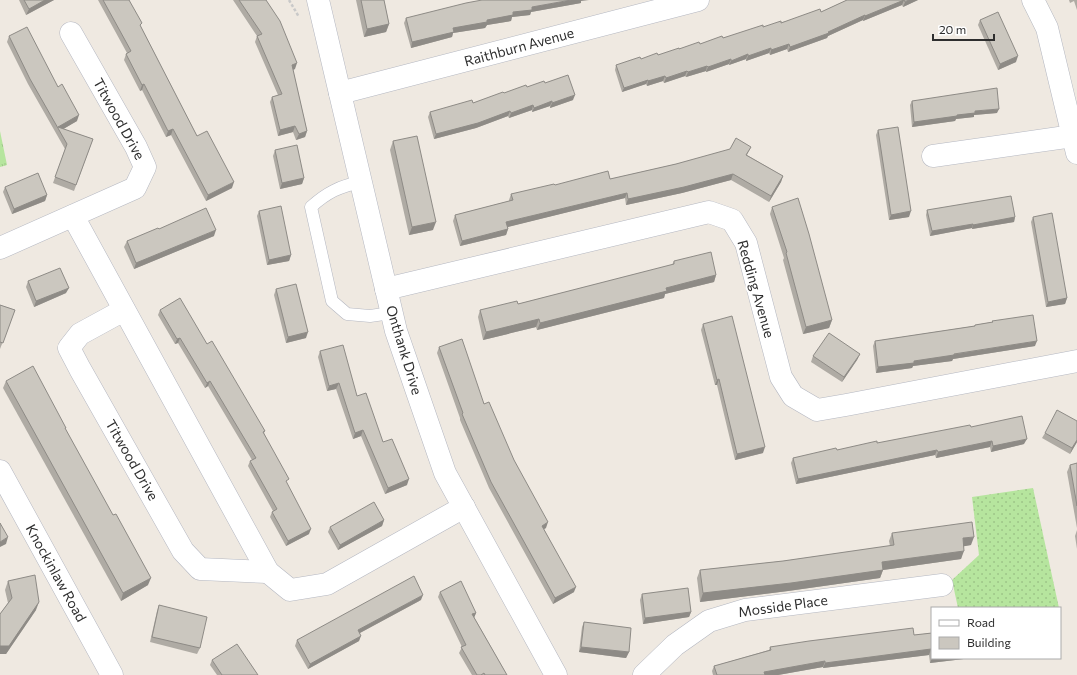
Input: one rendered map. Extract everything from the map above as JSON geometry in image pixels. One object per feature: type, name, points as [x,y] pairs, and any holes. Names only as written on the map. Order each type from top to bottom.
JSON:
[{"type":"street","name":"Onthank Drive","points":[[318,0],[396,331],[445,473],[556,675]]},
{"type":"street","name":"Raithburn Avenue","points":[[340,93],[698,0]]},
{"type":"street","points":[[933,156],[1075,144],[1047,28],[1033,0]]},
{"type":"street","name":"Titwood Drive","points":[[0,248],[135,188],[145,167],[136,147],[71,32]]},
{"type":"street","name":"Redding Avenue","points":[[386,289],[709,212],[732,220],[746,243],[781,377],[792,396],[817,410],[1077,362]]},
{"type":"street","points":[[73,216],[268,572],[290,590],[328,584],[464,507]]},
{"type":"street","name":"Titwood Drive","points":[[124,310],[80,334],[69,348],[80,369],[183,550],[200,569],[268,572]]},
{"type":"street","name":"Knockinlaw Road","points":[[0,471],[112,675]]},
{"type":"street","name":"Mosside Place","points":[[644,675],[675,645],[709,621],[744,610],[942,585]]},
{"type":"lane","points":[[361,182],[350,184],[324,195],[311,207],[332,301],[347,314],[370,316],[391,312]]},
{"type":"green space","points":[[0,131],[7,165],[0,167]]},
{"type":"green space","points":[[1033,488],[1059,607],[958,607],[952,580],[979,555],[972,497]]},
{"type":"building","points":[[24,0],[45,0],[29,9]]},
{"type":"building","points":[[103,0],[129,0],[142,23],[140,25],[197,136],[207,131],[234,182],[208,195],[173,129],[168,131],[144,84],[142,85],[126,54],[131,51]]},
{"type":"building","points":[[239,0],[266,0],[280,21],[297,63],[292,65],[307,131],[299,134],[295,126],[280,130],[272,97],[282,94],[257,36],[262,34]]},
{"type":"building","points":[[361,0],[384,0],[389,24],[367,29]]},
{"type":"building","points":[[482,0],[571,0],[532,7],[532,10],[513,12],[513,15],[487,20],[487,22],[453,28],[454,32],[412,42],[406,18]]},
{"type":"building","points":[[847,0],[904,0],[865,15],[828,32],[829,33],[790,47],[789,44],[771,50],[771,48],[748,56],[748,54],[731,61],[731,59],[708,67],[687,71],[666,78],[665,76],[648,80],[624,88],[616,65],[640,57],[641,59],[657,53],[658,55],[699,42],[700,44],[722,36],[723,38],[763,25],[763,27],[781,21],[781,23],[820,9],[821,12]]},
{"type":"building","points":[[998,12],[1018,56],[1000,64],[980,20]]},
{"type":"building","points":[[27,27],[58,87],[62,84],[79,115],[58,127],[93,139],[76,185],[55,177],[67,144],[30,79],[9,36]]},
{"type":"building","points":[[568,75],[575,95],[552,103],[552,101],[534,108],[533,105],[511,113],[510,111],[478,123],[436,134],[430,112],[472,100],[473,103],[526,85],[527,87],[544,81],[545,83]]},
{"type":"building","points":[[997,88],[999,109],[975,111],[975,113],[914,122],[912,101]]},
{"type":"building","points":[[898,127],[911,211],[891,215],[878,130]]},
{"type":"building","points":[[417,136],[436,222],[412,227],[393,141]]},
{"type":"building","points":[[736,138],[751,147],[746,155],[783,176],[771,196],[733,174],[684,187],[628,199],[627,193],[506,222],[508,229],[462,241],[455,215],[513,200],[511,194],[555,185],[608,171],[610,179],[676,164],[730,149]]},
{"type":"building","points":[[297,145],[304,178],[282,183],[275,150]]},
{"type":"building","points":[[38,173],[47,195],[14,209],[5,187]]},
{"type":"building","points":[[1011,196],[1015,217],[932,231],[927,210]]},
{"type":"building","points":[[798,198],[832,320],[806,327],[786,253],[787,252],[772,207]]},
{"type":"building","points":[[281,206],[291,255],[269,260],[259,211]]},
{"type":"building","points":[[206,208],[216,230],[136,263],[127,241],[158,228],[159,229]]},
{"type":"building","points":[[1052,213],[1067,298],[1048,302],[1033,217]]},
{"type":"building","points":[[711,252],[716,275],[666,288],[667,291],[540,323],[539,319],[486,332],[480,310],[517,301],[518,304],[674,264],[674,261]]},
{"type":"building","points":[[60,268],[69,288],[36,301],[28,281]]},
{"type":"building","points":[[296,284],[308,332],[288,337],[276,289]]},
{"type":"building","points":[[180,298],[207,344],[212,341],[265,431],[263,432],[289,479],[286,481],[311,529],[288,541],[272,512],[277,509],[250,461],[256,458],[210,381],[207,383],[180,338],[177,339],[160,310]]},
{"type":"building","points":[[0,305],[15,310],[3,343],[0,342]]},
{"type":"building","points":[[1033,315],[1037,341],[914,361],[914,363],[878,367],[875,341],[975,326],[993,322],[992,321]]},
{"type":"building","points":[[732,316],[765,447],[737,454],[719,379],[717,380],[703,324]]},
{"type":"building","points":[[829,333],[860,354],[844,377],[813,356]]},
{"type":"building","points":[[462,339],[484,404],[489,402],[514,460],[548,522],[542,526],[576,587],[555,598],[491,482],[462,414],[463,413],[439,347]]},
{"type":"building","points":[[343,345],[357,396],[366,393],[383,442],[392,439],[409,479],[388,488],[363,430],[355,433],[339,383],[329,386],[320,351]]},
{"type":"building","points":[[33,366],[113,515],[116,514],[151,578],[123,593],[6,381]]},
{"type":"building","points":[[1057,410],[1077,421],[1077,440],[1072,448],[1045,433]]},
{"type":"building","points":[[1022,416],[1027,439],[993,446],[992,441],[938,452],[937,450],[798,479],[793,458],[836,448],[837,450],[877,441],[877,443],[970,425],[971,427]]},
{"type":"building","points":[[1077,463],[1077,506],[1070,465]]},
{"type":"building","points":[[374,502],[384,520],[340,545],[330,527]]},
{"type":"building","points":[[972,522],[974,537],[963,538],[964,551],[882,562],[883,570],[791,583],[703,593],[700,570],[783,561],[894,545],[892,533]]},
{"type":"building","points":[[0,523],[8,537],[0,542]]},
{"type":"building","points":[[35,575],[39,602],[9,646],[0,646],[0,614],[12,598],[8,581]]},
{"type":"building","points":[[414,576],[423,595],[358,630],[361,636],[310,664],[297,640]]},
{"type":"building","points":[[461,581],[476,613],[472,614],[507,675],[485,675],[484,673],[477,675],[461,647],[466,645],[440,592]]},
{"type":"building","points":[[688,588],[691,612],[645,618],[642,594]]},
{"type":"building","points":[[159,605],[207,617],[200,648],[152,637]]},
{"type":"building","points":[[584,622],[631,628],[629,652],[581,647]]},
{"type":"building","points":[[913,628],[914,635],[931,633],[931,649],[825,663],[825,661],[764,672],[765,675],[717,675],[714,666],[771,650],[770,647]]},
{"type":"building","points":[[237,644],[258,675],[222,675],[212,660]]}]
